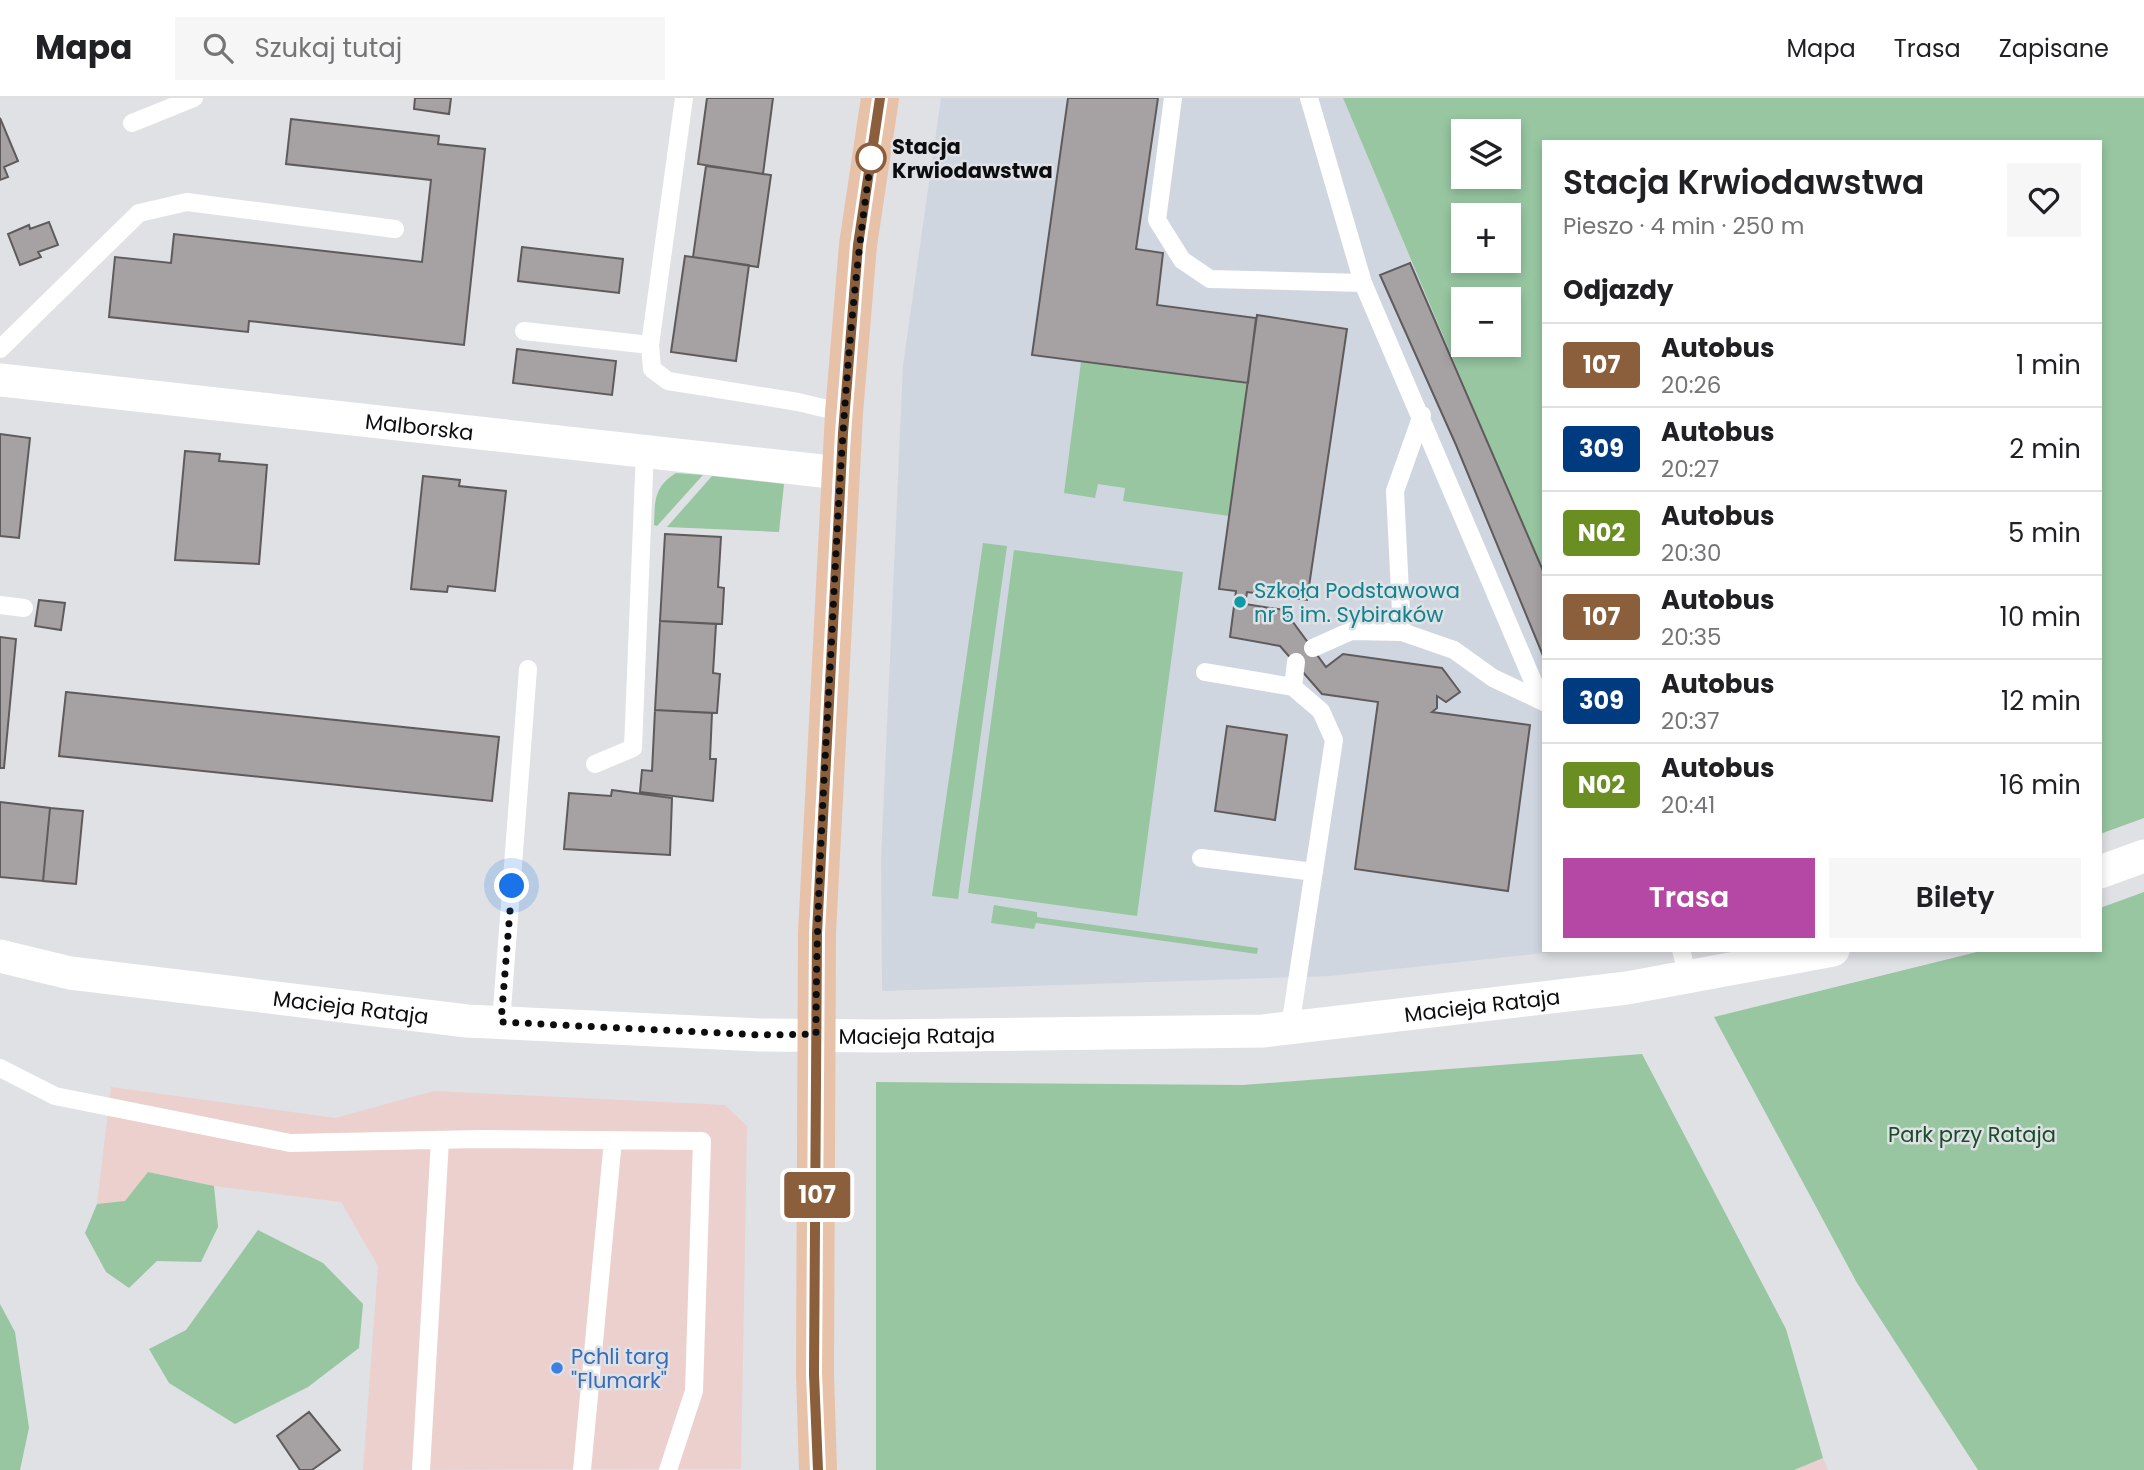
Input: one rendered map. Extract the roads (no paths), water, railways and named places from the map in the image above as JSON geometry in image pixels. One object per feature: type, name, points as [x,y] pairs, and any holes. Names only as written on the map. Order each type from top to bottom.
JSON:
[{"type":"main road","points":[[818,1470],[814,1374],[818,1102],[817,944],[844,413],[858,245],[880,98]]},
{"type":"street","name":"Malborska","points":[[0,380],[840,473]]},
{"type":"street","points":[[2102,871],[2144,856]]},
{"type":"street","name":"Macieja Rataja","points":[[0,957],[70,973],[454,1020],[760,1035],[965,1035],[1263,1031],[1627,988],[1685,964],[1812,952]]},
{"type":"lane","points":[[132,123],[194,98]]},
{"type":"lane","points":[[684,98],[650,345],[652,369],[668,381],[797,402],[844,413]]},
{"type":"lane","points":[[1173,98],[1157,220],[1182,260],[1210,279],[1363,283]]},
{"type":"lane","points":[[1309,98],[1363,283],[1422,415],[1542,701]]},
{"type":"lane","points":[[0,349],[139,213],[187,202],[396,229]]},
{"type":"lane","points":[[524,331],[650,345]]},
{"type":"lane","points":[[1402,632],[1395,491],[1422,415]]},
{"type":"lane","points":[[595,764],[633,748],[645,450]]},
{"type":"lane","points":[[0,605],[24,608]]},
{"type":"lane","points":[[1312,648],[1350,631],[1402,632],[1454,650],[1493,678],[1542,701]]},
{"type":"lane","points":[[1293,687],[1296,662]]},
{"type":"lane","points":[[501,1022],[528,669]]},
{"type":"lane","points":[[1205,672],[1293,687],[1321,711],[1334,740],[1290,1027]]},
{"type":"lane","points":[[1201,858],[1314,873]]},
{"type":"lane","points":[[0,1068],[55,1096],[289,1143],[440,1140],[702,1141],[694,1391],[668,1470]]},
{"type":"lane","points":[[421,1470],[440,1140]]},
{"type":"lane","points":[[582,1470],[614,1140]]},
{"type":"place","name":"Stacja Krwiodawstwa","points":[[871,158]]},
{"type":"place","name":"Szkoła Podstawowa nr 5 im. Sybiraków","points":[[1240,602]]},
{"type":"place","name":"Pchli targ \"Flumark\"","points":[[557,1368]]},
{"type":"park label","name":"Park przy Rataja","points":[[1972,1134]]}]
